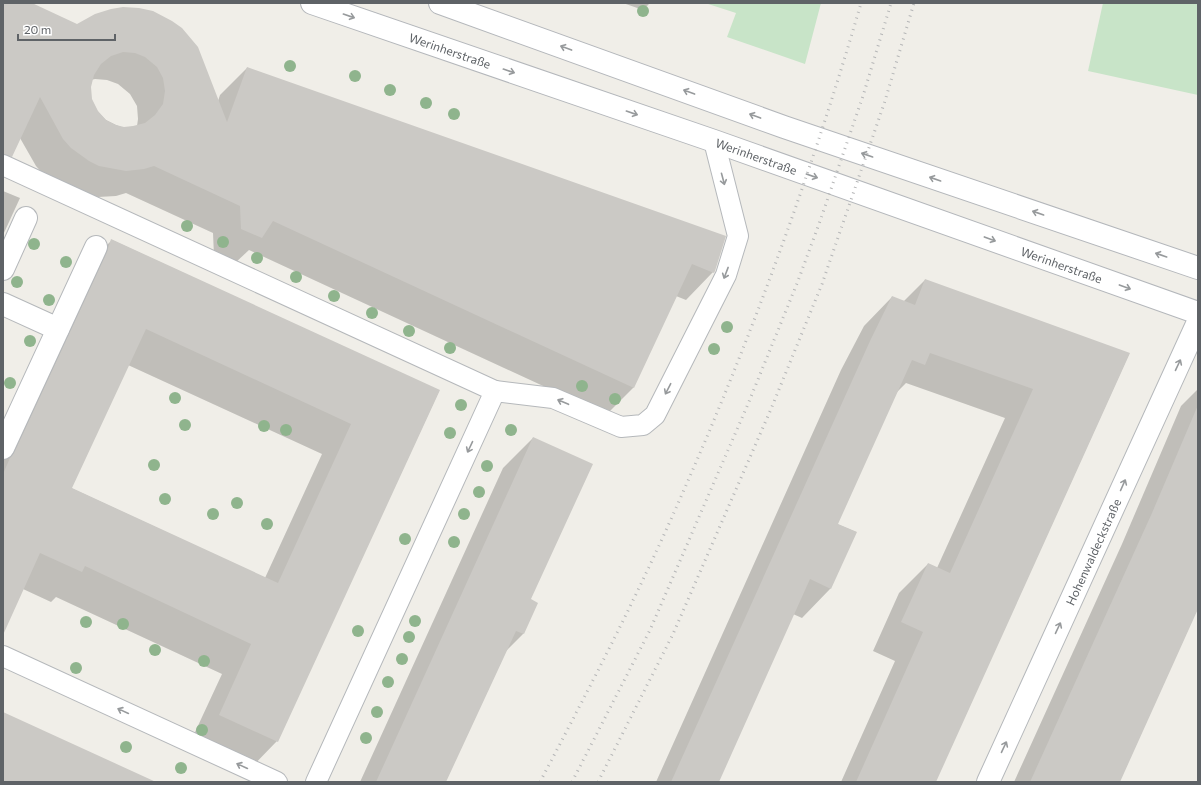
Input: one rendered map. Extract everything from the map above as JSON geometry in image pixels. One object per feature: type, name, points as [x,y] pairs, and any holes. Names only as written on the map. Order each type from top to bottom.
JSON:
[{"type":"main road","name":"Werinherstraße","points":[[312,3],[714,141],[1198,313]]},
{"type":"main road","points":[[440,3],[792,129],[1198,268]]},
{"type":"main road","points":[[3,269],[26,218]]},
{"type":"main road","points":[[3,448],[96,247]]},
{"type":"main road","points":[[3,304],[58,329]]},
{"type":"main road","name":"Hohenwaldeckstraße","points":[[988,782],[1198,322]]},
{"type":"lane","points":[[3,165],[495,391],[553,398],[621,427],[643,425],[654,415],[726,275],[738,236],[714,141]]},
{"type":"lane","points":[[316,782],[495,391]]},
{"type":"lane","points":[[3,656],[277,782]]},
{"type":"green space","points":[[705,3],[821,3],[805,64],[727,37],[736,13]]},
{"type":"green space","points":[[1103,3],[1198,3],[1198,95],[1088,71]]},
{"type":"building","points":[[3,3],[32,3],[77,24],[95,14],[111,9],[123,7],[139,8],[153,11],[172,21],[182,28],[198,47],[227,122],[247,67],[726,236],[714,273],[692,264],[634,388],[273,221],[262,238],[241,229],[240,206],[154,166],[126,171],[99,166],[89,161],[71,148],[63,139],[40,97],[12,157],[3,154]],"holes":[[[123,52],[135,53],[145,57],[157,67],[163,78],[165,91],[163,104],[155,115],[145,123],[124,127],[106,120],[98,111],[92,99],[91,87],[94,75],[101,64],[111,56]]]},
{"type":"building","points":[[111,239],[440,390],[278,742],[219,715],[251,644],[85,566],[82,572],[40,553],[3,635],[3,474],[107,252]],"holes":[[[146,329],[351,424],[278,583],[72,488]]]},
{"type":"building","points":[[925,279],[1130,353],[936,782],[856,782],[923,632],[901,622],[928,563],[950,573],[1033,389],[930,353],[925,365],[912,360],[838,524],[857,532],[831,589],[810,579],[719,782],[671,782],[870,341],[892,296],[915,305]]},
{"type":"building","points":[[1198,405],[1198,609],[1120,782],[1030,782],[1152,513]]},
{"type":"building","points":[[533,437],[593,464],[531,599],[538,603],[524,634],[516,631],[446,782],[376,782]]},
{"type":"building","points":[[3,712],[156,782],[3,782]]},
{"type":"railway","points":[[540,782],[648,570],[719,408],[746,342],[796,207],[819,140],[861,3]]},
{"type":"railway","points":[[572,782],[650,630],[748,404],[798,281],[819,224],[863,96],[891,3]]},
{"type":"railway","points":[[598,782],[673,634],[771,409],[822,284],[884,104],[914,3]]}]
